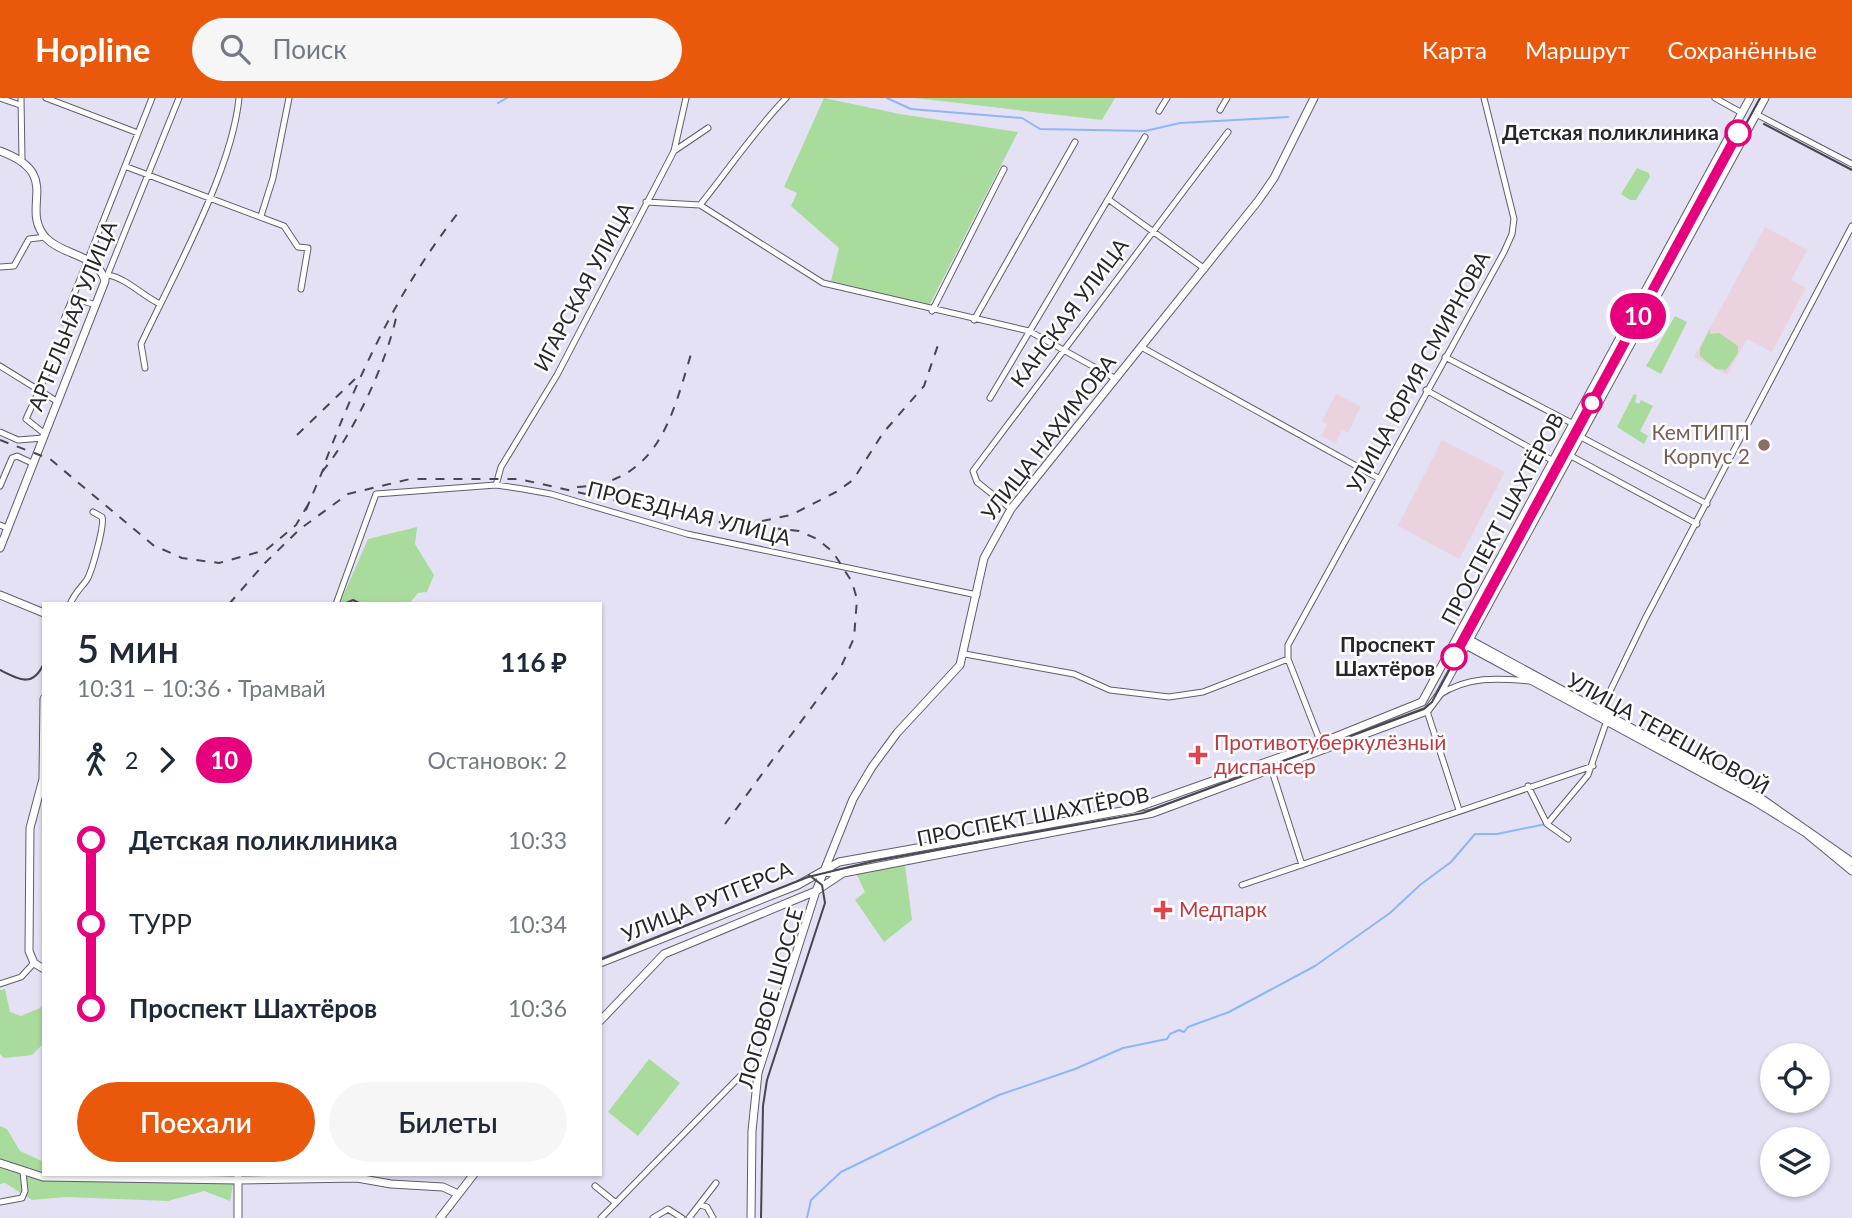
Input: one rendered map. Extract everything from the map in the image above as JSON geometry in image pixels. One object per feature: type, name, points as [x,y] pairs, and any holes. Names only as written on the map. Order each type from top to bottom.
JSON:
[{"type":"main road","name":"УЛИЦА НАХИМОВА","points":[[819,890],[853,799],[881,753],[960,665],[965,654],[987,549],[1011,509],[1143,348],[1274,178],[1314,98]]},
{"type":"main road","name":"ПРОСПЕКТ ШАХТЁРОВ","points":[[825,872],[839,862],[1133,809],[1320,743],[1422,702],[1750,98]]},
{"type":"main road","name":"ПРОСПЕКТ ШАХТЁРОВ","points":[[819,890],[844,873],[1136,818],[1324,752],[1427,711],[1439,695],[1565,467],[1765,98]]},
{"type":"main road","points":[[1742,113],[1756,114]]},
{"type":"main road","points":[[0,151],[22,159],[36,180],[38,220],[46,237],[88,260],[100,269],[106,278]]},
{"type":"main road","name":"АРТЕЛЬНАЯ УЛИЦА","points":[[0,548],[3,527],[44,436],[106,278]]},
{"type":"main road","points":[[0,595],[42,612]]},
{"type":"main road","name":"УЛИЦА ТЕРЕШКОВОЙ","points":[[1459,638],[1609,718],[1782,818],[1852,872]]},
{"type":"main road","name":"УЛИЦА ТЕРЕШКОВОЙ","points":[[1468,642],[1540,684],[1600,713]]},
{"type":"main road","name":"УЛИЦА ТЕРЕШКОВОЙ","points":[[1609,718],[1762,799],[1852,862]]},
{"type":"main road","points":[[42,783],[30,828],[29,951],[34,962],[42,968]]},
{"type":"main road","points":[[825,872],[844,873]]},
{"type":"main road","name":"УЛИЦА РУТГЕРСА","points":[[602,962],[825,872]]},
{"type":"main road","name":"УЛИЦА РУТГЕРСА","points":[[602,1019],[670,951],[819,890]]},
{"type":"main road","name":"ЛОГОВОЕ ШОССЕ","points":[[753,1218],[752,1131],[758,1073],[819,890]]},
{"type":"main road","points":[[661,939],[670,951]]},
{"type":"main road","points":[[0,1163],[43,1177],[357,1178],[391,1184],[443,1186],[458,1194]]},
{"type":"main road","points":[[238,1218],[239,1176]]},
{"type":"main road","points":[[440,1218],[472,1176]]},
{"type":"street","points":[[0,98],[21,101],[22,159]]},
{"type":"street","points":[[46,98],[138,133]]},
{"type":"street","points":[[63,322],[127,167],[152,98]]},
{"type":"street","name":"АРТЕЛЬНАЯ УЛИЦА","points":[[106,278],[179,98]]},
{"type":"street","points":[[145,368],[141,344],[208,197],[236,127],[239,98]]},
{"type":"street","points":[[261,216],[273,178],[289,98]]},
{"type":"street","points":[[699,205],[741,153],[756,129],[786,98]]},
{"type":"street","points":[[1159,111],[1167,98]]},
{"type":"street","points":[[1220,110],[1227,98]]},
{"type":"street","name":"УЛИЦА ЮРИЯ СМИРНОВА","points":[[1289,659],[1287,649],[1426,390],[1504,252],[1514,226],[1483,98]]},
{"type":"street","points":[[1715,98],[1742,113]]},
{"type":"street","name":"ИГАРСКАЯ УЛИЦА","points":[[496,485],[501,467],[557,374],[674,151],[685,100]]},
{"type":"street","points":[[1756,114],[1852,164]]},
{"type":"street","points":[[674,151],[708,128]]},
{"type":"street","name":"КАНСКАЯ УЛИЦА","points":[[1011,509],[977,482],[973,471],[1228,132]]},
{"type":"street","points":[[990,398],[1145,137]]},
{"type":"street","points":[[974,320],[1075,142]]},
{"type":"street","points":[[127,167],[284,226],[298,247],[308,248],[301,289]]},
{"type":"street","points":[[932,311],[1004,169]]},
{"type":"street","points":[[1108,199],[1205,269]]},
{"type":"street","points":[[646,202],[699,205],[823,283],[932,311],[1029,331],[1116,379]]},
{"type":"street","points":[[1600,713],[1645,619],[1852,226]]},
{"type":"street","points":[[0,267],[14,266],[29,239],[46,237]]},
{"type":"street","points":[[106,278],[121,280],[140,295],[160,304]]},
{"type":"street","points":[[73,298],[96,305]]},
{"type":"street","points":[[1143,348],[1378,478]]},
{"type":"street","points":[[1445,357],[1574,424],[1583,433],[1707,504]]},
{"type":"street","points":[[0,366],[58,402]]},
{"type":"street","points":[[44,436],[26,419],[50,366]]},
{"type":"street","points":[[1426,390],[1565,467]]},
{"type":"street","points":[[0,432],[18,440],[44,436]]},
{"type":"street","points":[[0,486],[12,458],[17,456],[32,463]]},
{"type":"street","points":[[1571,456],[1697,524]]},
{"type":"street","name":"ПРОЕЗДНАЯ УЛИЦА","points":[[337,602],[376,494],[496,485],[551,494],[687,534],[977,595]]},
{"type":"street","points":[[71,602],[77,589],[88,580],[103,531],[102,517],[93,512]]},
{"type":"street","points":[[965,654],[1074,674],[1110,690],[1169,697],[1203,692],[1289,659],[1324,752]]},
{"type":"street","points":[[1439,695],[1455,685],[1478,679],[1540,684]]},
{"type":"street","points":[[1427,711],[1460,810]]},
{"type":"street","points":[[1547,824],[1578,789],[1593,766],[1609,718]]},
{"type":"street","points":[[1242,885],[1593,766]]},
{"type":"street","points":[[1272,771],[1303,865]]},
{"type":"street","points":[[1528,786],[1547,824],[1568,839]]},
{"type":"street","points":[[0,985],[21,977],[34,962]]},
{"type":"street","points":[[601,1218],[752,1064]]},
{"type":"street","points":[[0,1202],[22,1198],[25,1191],[23,1172]]},
{"type":"street","points":[[689,1218],[716,1183]]},
{"type":"street","points":[[595,1186],[616,1203]]},
{"type":"street","points":[[700,1205],[708,1207],[713,1218]]},
{"type":"street","points":[[653,1218],[668,1209],[682,1218]]},
{"type":"shaded area","points":[[1765,227],[1807,250],[1791,280],[1806,288],[1772,352],[1747,339],[1727,375],[1694,357]]},
{"type":"shaded area","points":[[1336,394],[1361,406],[1348,433],[1342,430],[1336,443],[1321,436],[1327,424],[1322,421]]},
{"type":"shaded area","points":[[1442,440],[1505,472],[1459,559],[1398,526]]},
{"type":"green space","points":[[824,98],[900,114],[1018,132],[929,306],[831,281],[839,248],[791,206],[797,193],[784,187]]},
{"type":"green space","points":[[915,98],[1115,98],[1102,120]]},
{"type":"green space","points":[[1637,168],[1649,173],[1650,177],[1636,200],[1630,200],[1621,194]]},
{"type":"green space","points":[[1675,316],[1687,322],[1661,374],[1646,366]]},
{"type":"green space","points":[[1710,329],[1710,334],[1719,333],[1738,346],[1738,353],[1726,370],[1716,369],[1700,356],[1700,349]]},
{"type":"green space","points":[[1634,394],[1637,395],[1635,402],[1639,404],[1641,400],[1653,406],[1640,431],[1648,436],[1644,444],[1617,427]]},
{"type":"green space","points":[[417,527],[415,544],[434,575],[427,592],[418,593],[411,602],[340,602],[368,539]]},
{"type":"green space","points":[[905,865],[912,920],[884,942],[855,900],[865,892],[856,873]]},
{"type":"green space","points":[[5,989],[10,1012],[21,1016],[42,1005],[42,1045],[32,1055],[4,1058],[0,1054],[0,990]]},
{"type":"green space","points":[[649,1059],[680,1083],[638,1136],[608,1112]]},
{"type":"green space","points":[[0,1126],[7,1129],[20,1151],[42,1161],[42,1176],[129,1176],[169,1183],[179,1176],[235,1176],[230,1201],[204,1191],[168,1201],[66,1197],[32,1200],[5,1183],[0,1184]]},
{"type":"waterway","points":[[498,103],[507,98]]},
{"type":"waterway","points":[[887,98],[911,109],[1022,118],[1040,129],[1145,131],[1180,123],[1288,117]]},
{"type":"waterway","points":[[807,1218],[811,1200],[841,1172],[999,1095],[1075,1069],[1123,1048],[1167,1039],[1170,1034],[1179,1030],[1184,1032],[1188,1027],[1229,1012],[1315,966],[1390,913],[1420,885],[1451,862],[1475,834],[1497,834],[1546,824]]},
{"type":"tram line","points":[[602,959],[808,877],[874,861],[1143,813],[1424,709],[1432,702],[1760,98]]},
{"type":"tram line","points":[[1764,124],[1852,170]]},
{"type":"tram line","name":"10","points":[[1454,657],[1738,133]]},
{"type":"tram line","points":[[348,602],[357,602]]},
{"type":"tram line","points":[[0,670],[25,680],[35,676],[42,667]]},
{"type":"tram line","points":[[761,1218],[763,1106],[767,1080],[825,903],[822,885],[809,875]]},
{"type":"railway","points":[[326,460],[367,363],[399,301],[458,213]]},
{"type":"railway","points":[[322,472],[346,438],[368,396],[386,352],[397,313]]},
{"type":"railway","points":[[762,521],[791,515],[853,480],[883,433],[924,386],[939,342]]},
{"type":"railway","points":[[577,487],[604,483],[626,474],[643,460],[668,423],[691,354]]},
{"type":"railway","points":[[297,435],[355,379]]},
{"type":"railway","points":[[0,440],[50,459],[153,545],[182,558],[219,563],[266,550],[296,525],[309,503]]},
{"type":"railway","points":[[306,510],[325,465]]},
{"type":"railway","points":[[231,602],[300,529],[348,494],[410,479],[519,479],[702,520],[799,531],[817,539],[833,552],[852,582],[857,599],[854,638],[840,669],[725,824]]},
{"type":"place","name":"Детская поликлиника","points":[[1738,133]]},
{"type":"place","name":"КемТИПП Корпус 2","points":[[1764,445]]},
{"type":"place","name":"Проспект Шахтёров","points":[[1454,657]]},
{"type":"place","name":"Противотуберкулёзный диспансер","points":[[1198,755]]},
{"type":"place","name":"Медпарк","points":[[1163,910]]}]
